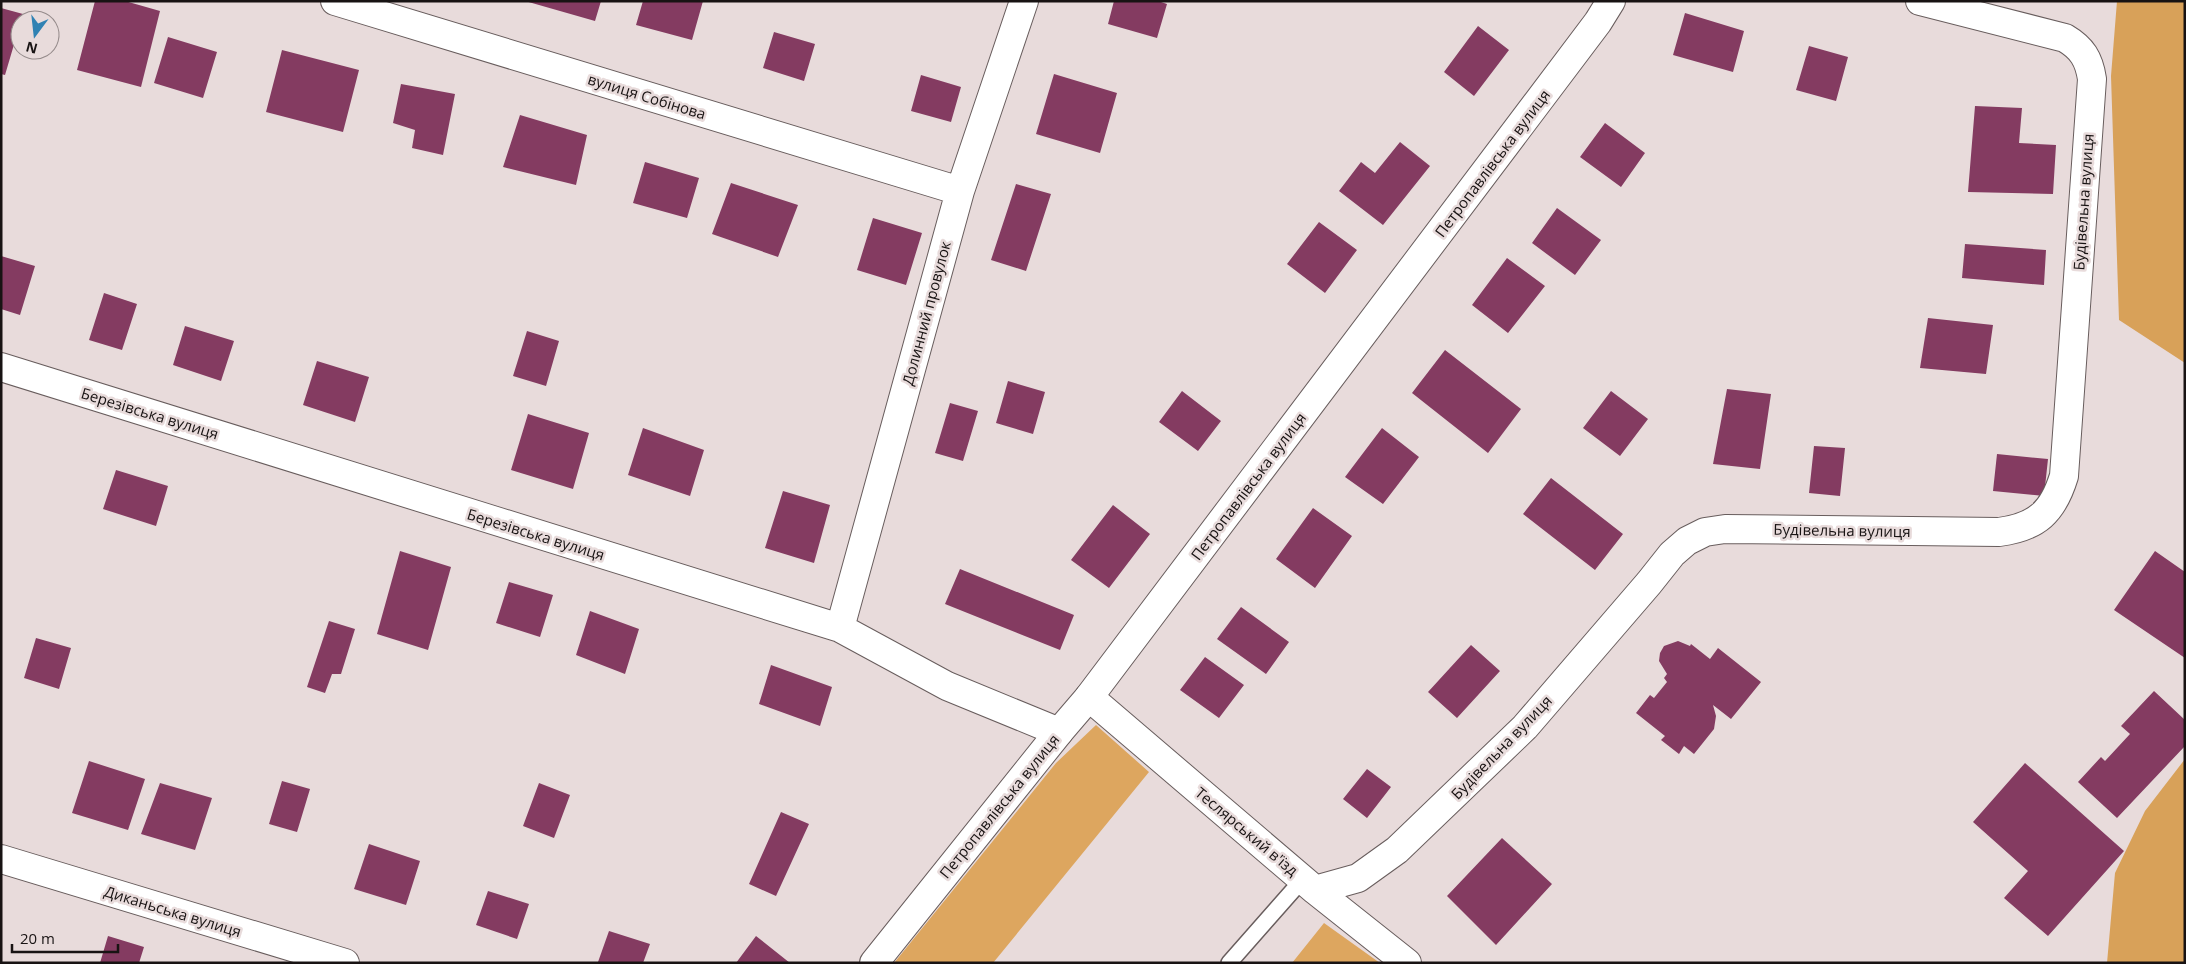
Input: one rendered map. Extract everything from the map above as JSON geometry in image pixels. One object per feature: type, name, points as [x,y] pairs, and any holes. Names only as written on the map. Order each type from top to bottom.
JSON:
[{"type":"street","name":"вулиця Собінова","points":[[335,1],[960,191]]},
{"type":"street","name":"Долинний провулок","points":[[840,628],[960,191],[1024,1]]},
{"type":"street","name":"Петропавлівська вулиця","points":[[874,963],[1089,697],[1586,38],[1611,1]]},
{"type":"street","name":"Будівельна вулиця","points":[[1309,884],[1358,878],[1397,850],[1525,727],[1672,554],[1687,541],[1705,532],[1725,529],[1999,532],[2018,530],[2034,522],[2049,510],[2058,494],[2064,476],[2092,79],[2090,66],[2085,54],[2065,38],[1920,1]]},
{"type":"street","name":"Березівська вулиця","points":[[1,367],[840,628],[947,686],[1059,732]]},
{"type":"street","name":"Теслярський в'їзд","points":[[1089,697],[1309,884],[1407,963]]},
{"type":"street","name":"Диканьська вулиця","points":[[1,858],[345,963]]},
{"type":"lane","points":[[1229,963],[1309,884]]},
{"type":"shaded area","points":[[2117,1],[2185,1],[2185,363],[2119,320],[2111,76]]},
{"type":"shaded area","points":[[1096,725],[1149,772],[993,963],[894,963],[1056,763]]},
{"type":"shaded area","points":[[2185,759],[2185,963],[2107,963],[2115,873],[2145,811]]},
{"type":"shaded area","points":[[1324,923],[1380,963],[1292,963]]},
{"type":"building","points":[[95,1],[125,1],[160,11],[141,87],[77,70]]},
{"type":"building","points":[[525,1],[601,1],[595,21]]},
{"type":"building","points":[[643,1],[703,1],[692,40],[636,25]]},
{"type":"building","points":[[1114,1],[1158,1],[1167,4],[1157,38],[1108,24]]},
{"type":"building","points":[[1,8],[10,10],[10,58],[5,75],[1,74]]},
{"type":"building","points":[[1685,13],[1744,31],[1733,72],[1673,55]]},
{"type":"building","points":[[1478,26],[1509,50],[1474,96],[1444,72]]},
{"type":"building","points":[[774,32],[815,44],[804,81],[763,68]]},
{"type":"building","points":[[168,37],[217,52],[203,98],[154,83]]},
{"type":"building","points":[[1809,46],[1848,57],[1836,101],[1796,90]]},
{"type":"building","points":[[282,50],[359,70],[343,132],[266,112]]},
{"type":"building","points":[[1054,74],[1117,93],[1100,153],[1036,134]]},
{"type":"building","points":[[921,75],[961,87],[951,122],[911,111]]},
{"type":"building","points":[[401,84],[455,94],[443,155],[412,148],[415,130],[393,123]]},
{"type":"building","points":[[1975,106],[2022,108],[2019,143],[2056,145],[2053,194],[1968,192]]},
{"type":"building","points":[[520,115],[587,135],[576,185],[503,167]]},
{"type":"building","points":[[1605,123],[1645,153],[1621,187],[1580,157]]},
{"type":"building","points":[[1400,142],[1430,166],[1383,225],[1339,191],[1361,162],[1375,173]]},
{"type":"building","points":[[645,162],[699,178],[687,218],[633,203]]},
{"type":"building","points":[[731,183],[798,205],[778,257],[712,234]]},
{"type":"building","points":[[1016,184],[1051,194],[1026,271],[991,260]]},
{"type":"building","points":[[1557,208],[1601,240],[1575,275],[1532,243]]},
{"type":"building","points":[[873,218],[922,233],[906,285],[857,270]]},
{"type":"building","points":[[1319,222],[1357,250],[1325,293],[1287,264]]},
{"type":"building","points":[[1965,244],[2046,250],[2044,285],[1962,278]]},
{"type":"building","points":[[1,256],[35,266],[20,315],[1,309]]},
{"type":"building","points":[[1507,258],[1545,286],[1508,333],[1472,305]]},
{"type":"building","points":[[104,293],[137,304],[122,350],[89,340]]},
{"type":"building","points":[[1928,318],[1993,325],[1986,374],[1920,368]]},
{"type":"building","points":[[185,326],[234,341],[221,381],[173,365]]},
{"type":"building","points":[[527,331],[559,341],[546,386],[513,376]]},
{"type":"building","points":[[1445,350],[1521,409],[1488,453],[1412,393]]},
{"type":"building","points":[[317,361],[369,377],[355,422],[303,405]]},
{"type":"building","points":[[1008,381],[1045,392],[1033,434],[996,423]]},
{"type":"building","points":[[1727,389],[1771,394],[1760,469],[1713,464]]},
{"type":"building","points":[[1182,391],[1221,421],[1198,451],[1159,422]]},
{"type":"building","points":[[1611,391],[1648,419],[1620,456],[1583,428]]},
{"type":"building","points":[[950,403],[978,411],[963,461],[935,453]]},
{"type":"building","points":[[528,414],[589,433],[573,489],[511,470]]},
{"type":"building","points":[[643,428],[704,450],[690,496],[628,475]]},
{"type":"building","points":[[1382,428],[1419,457],[1383,504],[1345,477]]},
{"type":"building","points":[[1814,446],[1845,448],[1840,496],[1809,493]]},
{"type":"building","points":[[1997,454],[2048,459],[2044,496],[1993,491]]},
{"type":"building","points":[[116,470],[168,486],[156,526],[103,509]]},
{"type":"building","points":[[1551,478],[1623,534],[1595,570],[1523,514]]},
{"type":"building","points":[[783,491],[830,505],[814,563],[765,548]]},
{"type":"building","points":[[1113,505],[1150,534],[1109,588],[1071,560]]},
{"type":"building","points":[[1313,508],[1352,536],[1315,588],[1276,559]]},
{"type":"building","points":[[400,551],[451,567],[428,650],[377,634]]},
{"type":"building","points":[[2155,551],[2185,572],[2185,658],[2114,610]]},
{"type":"building","points":[[960,569],[1074,615],[1060,650],[945,604]]},
{"type":"building","points":[[509,582],[553,595],[540,637],[496,623]]},
{"type":"building","points":[[1241,607],[1289,642],[1266,674],[1217,639]]},
{"type":"building","points":[[590,611],[639,629],[625,674],[576,655]]},
{"type":"building","points":[[329,621],[355,629],[341,674],[332,674],[325,693],[307,687]]},
{"type":"building","points":[[36,638],[71,648],[59,689],[24,678]]},
{"type":"building","points":[[1678,641],[1690,646],[1691,644],[1710,659],[1718,648],[1761,682],[1731,719],[1713,705],[1716,716],[1714,729],[1694,754],[1684,746],[1679,754],[1661,740],[1665,736],[1636,713],[1650,695],[1654,698],[1667,682],[1664,678],[1667,674],[1659,661],[1660,653],[1664,646]]},
{"type":"building","points":[[1471,645],[1500,671],[1457,718],[1428,692]]},
{"type":"building","points":[[1205,657],[1244,685],[1219,718],[1180,690]]},
{"type":"building","points":[[771,665],[832,687],[820,726],[759,704]]},
{"type":"building","points":[[2154,691],[2185,720],[2185,746],[2117,818],[2078,782],[2101,757],[2105,761],[2130,734],[2121,726]]},
{"type":"building","points":[[89,761],[145,779],[128,830],[72,813]]},
{"type":"building","points":[[2025,763],[2124,851],[2048,936],[2004,898],[2028,871],[1973,822]]},
{"type":"building","points":[[1367,769],[1391,787],[1367,818],[1343,799]]},
{"type":"building","points":[[282,781],[310,789],[297,832],[269,824]]},
{"type":"building","points":[[160,783],[212,798],[195,850],[141,834]]},
{"type":"building","points":[[539,783],[570,795],[554,838],[523,826]]},
{"type":"building","points":[[781,812],[809,824],[776,896],[749,884]]},
{"type":"building","points":[[1502,838],[1552,884],[1496,945],[1447,896]]},
{"type":"building","points":[[369,844],[420,861],[406,905],[354,889]]},
{"type":"building","points":[[488,891],[529,904],[517,939],[476,925]]},
{"type":"building","points":[[609,931],[650,944],[643,963],[598,962]]},
{"type":"building","points":[[108,936],[144,947],[139,963],[100,963]]},
{"type":"building","points":[[756,936],[790,963],[736,963]]}]
